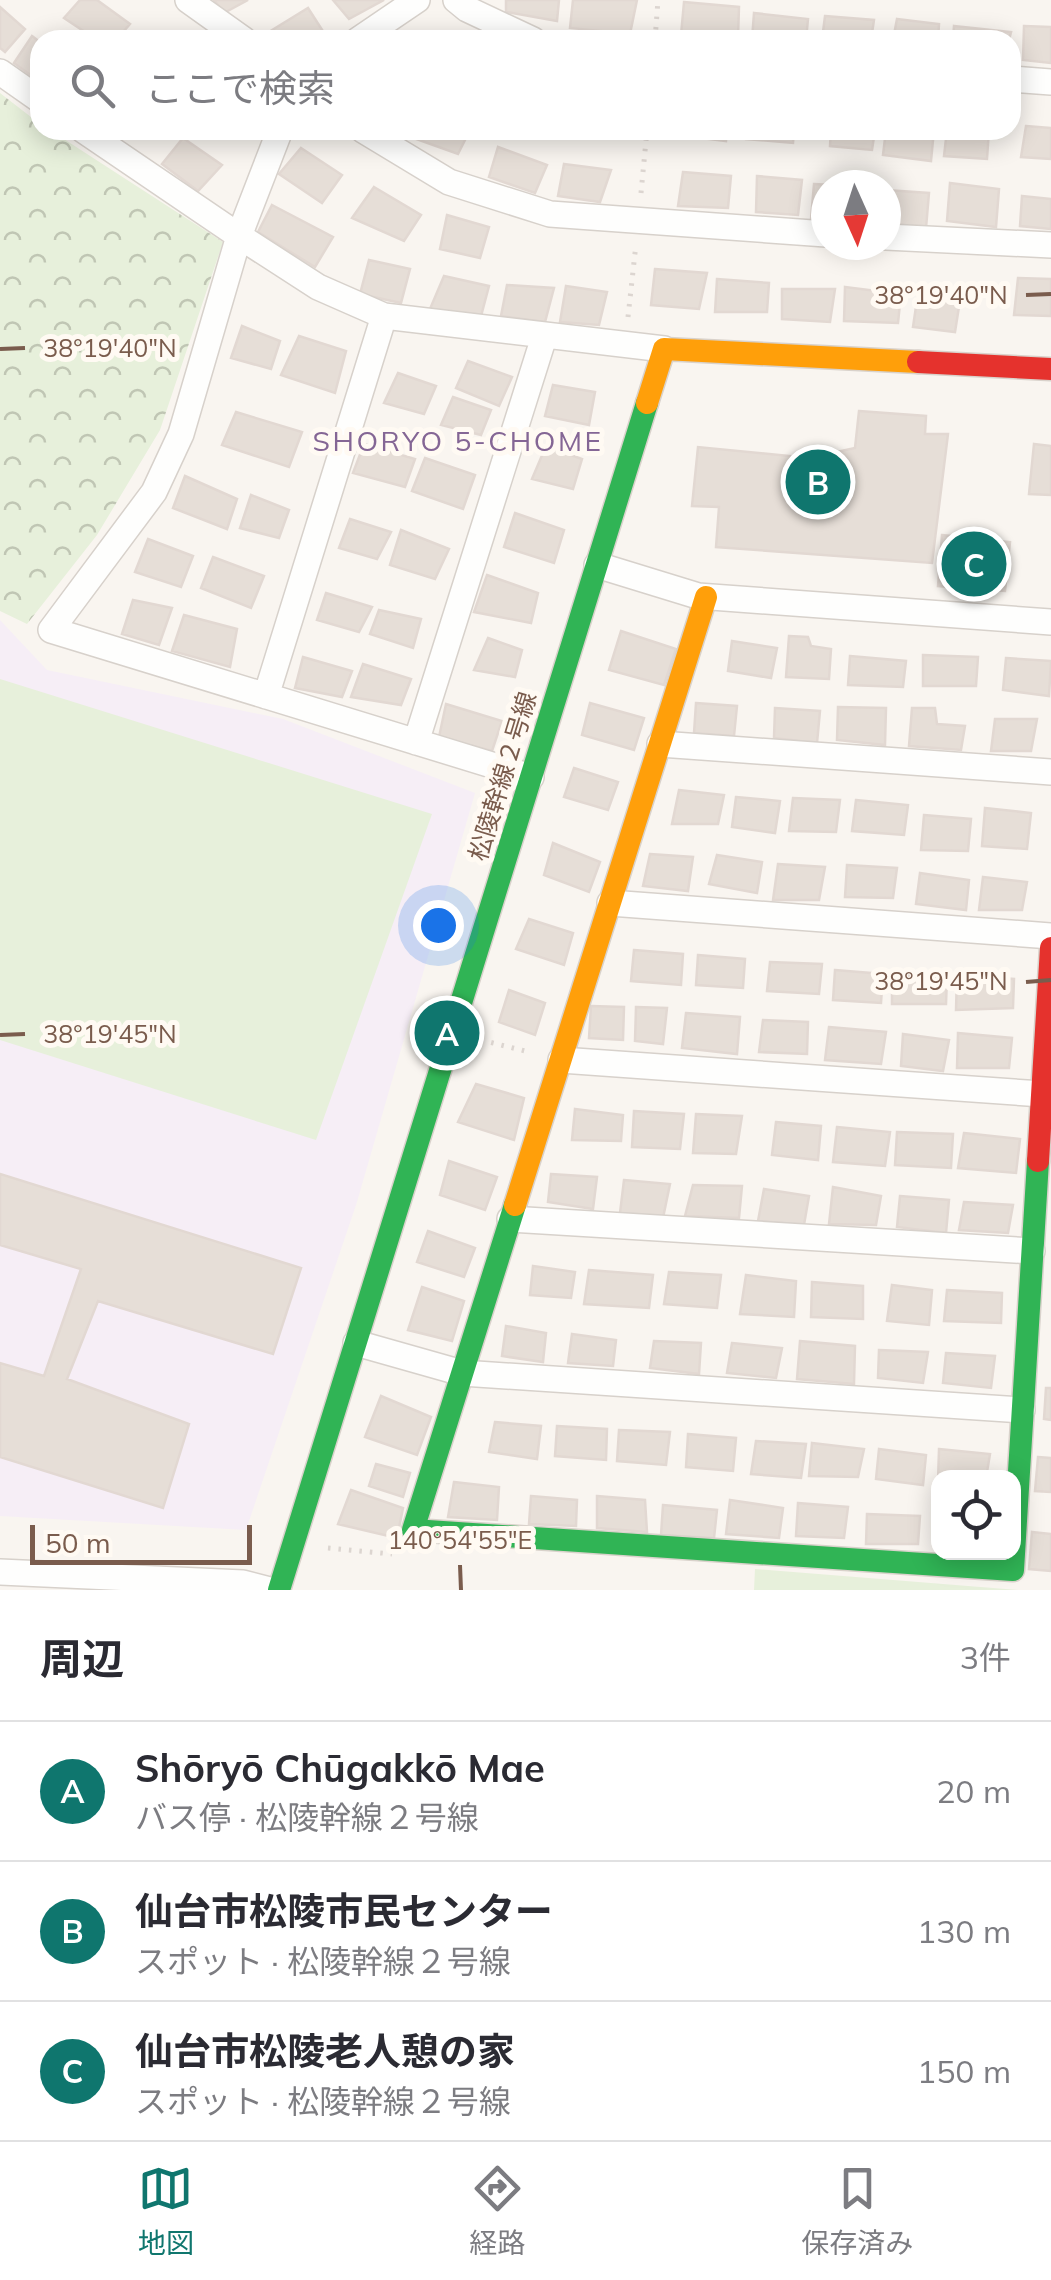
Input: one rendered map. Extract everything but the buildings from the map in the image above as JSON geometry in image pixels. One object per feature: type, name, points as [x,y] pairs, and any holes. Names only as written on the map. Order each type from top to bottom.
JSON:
[{"type":"street","points":[[188,0],[230,30]]},
{"type":"street","points":[[373,30],[417,0]]},
{"type":"street","points":[[456,0],[512,30]]},
{"type":"street","points":[[0,72],[30,93]]},
{"type":"street","points":[[1021,80],[1051,82]]},
{"type":"street","points":[[98,140],[318,287],[384,316],[664,349],[1051,370]]},
{"type":"street","points":[[276,140],[238,236],[181,434],[154,492],[51,630],[531,776]]},
{"type":"street","points":[[380,140],[449,182],[550,214],[811,233]]},
{"type":"street","points":[[901,237],[1051,245]]},
{"type":"street","points":[[266,696],[384,316]]},
{"type":"street","points":[[416,742],[544,336]]},
{"type":"street","name":"松陵幹線２号線","points":[[279,1590],[664,349]]},
{"type":"street","points":[[597,564],[706,597],[1051,622]]},
{"type":"street","points":[[706,597],[413,1530],[1013,1570],[1051,948]]},
{"type":"street","points":[[660,744],[1051,772]]},
{"type":"street","points":[[610,903],[1051,936]]},
{"type":"street","points":[[561,1060],[1042,1094]]},
{"type":"street","points":[[510,1220],[1032,1251]]},
{"type":"street","points":[[356,1343],[462,1373],[1022,1410]]},
{"type":"street","points":[[0,1572],[154,1585],[243,1583],[270,1590]]},
{"type":"path","points":[[656,30],[658,0]]},
{"type":"path","points":[[452,1033],[561,1060]]},
{"type":"shaded area","points":[[0,620],[47,670],[283,719],[475,793],[357,1202],[246,1530],[0,1516]]},
{"type":"green space","points":[[0,93],[30,116],[30,140],[65,140],[223,242],[160,430],[97,535],[27,624],[0,611]]},
{"type":"green space","points":[[0,679],[432,814],[316,1140],[0,1040]]},
{"type":"green space","points":[[755,1569],[1018,1590],[754,1590]]},
{"type":"traffic: fast","points":[[279,1590],[647,403]]},
{"type":"traffic: fast","points":[[515,1205],[413,1530],[1013,1570],[1038,1161]]},
{"type":"traffic: slow","points":[[647,403],[664,349],[918,362]]},
{"type":"traffic: slow","points":[[515,1205],[706,597]]},
{"type":"traffic: jam","points":[[918,362],[1051,369]]},
{"type":"traffic: jam","points":[[1038,1161],[1051,948]]},
{"type":"place","name":"仙台市松陵市民センター","points":[[818,482]]},
{"type":"place","name":"仙台市松陵老人憩の家","points":[[974,564]]},
{"type":"place","name":"Shōryō Chūgakkō Mae","points":[[447,1033]]},
{"type":"district","name":"SHORYO 5-CHOME","points":[[458,440]]}]
